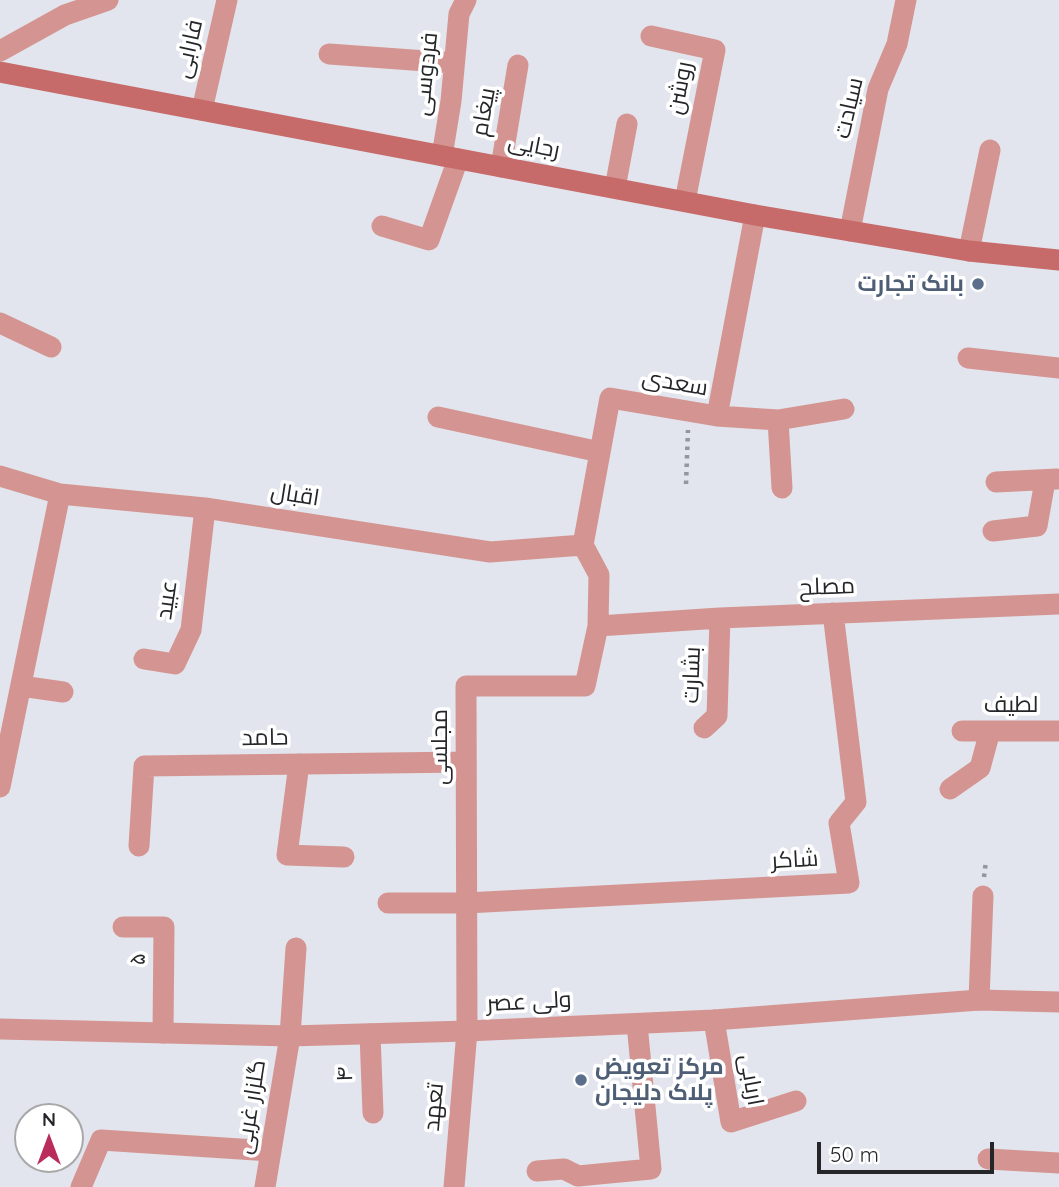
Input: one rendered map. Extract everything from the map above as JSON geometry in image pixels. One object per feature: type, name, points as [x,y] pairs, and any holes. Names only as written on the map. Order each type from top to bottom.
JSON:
[{"type":"main road","name":"رجایی","points":[[0,72],[755,215],[969,251],[1059,260]]},
{"type":"street","points":[[0,51],[65,15],[108,0]]},
{"type":"street","name":"فارابی","points":[[202,110],[227,0]]},
{"type":"street","name":"فردوسی","points":[[382,226],[429,240],[450,157],[454,63],[459,14],[466,0]]},
{"type":"street","name":"سیادت","points":[[850,231],[878,89],[897,44],[906,0]]},
{"type":"street","name":"روشن","points":[[651,36],[715,50],[685,201]]},
{"type":"street","points":[[329,54],[454,63]]},
{"type":"street","name":"پیغام","points":[[501,167],[518,65]]},
{"type":"street","points":[[615,188],[627,124]]},
{"type":"street","points":[[969,251],[990,150]]},
{"type":"street","name":"سعدی","points":[[583,545],[610,398],[717,416],[755,215]]},
{"type":"street","points":[[0,323],[51,347]]},
{"type":"street","points":[[968,358],[1059,368]]},
{"type":"street","points":[[717,416],[778,420],[844,409]]},
{"type":"street","points":[[438,417],[600,452]]},
{"type":"street","points":[[778,420],[782,488]]},
{"type":"street","name":"اقبال","points":[[0,475],[60,494],[205,508],[490,552],[583,545]]},
{"type":"street","points":[[993,531],[1037,526],[1052,479],[996,482]]},
{"type":"street","points":[[0,787],[60,494]]},
{"type":"street","name":"عبید","points":[[144,659],[175,664],[191,630],[205,508]]},
{"type":"street","name":"مجلسی","points":[[467,1031],[466,686],[585,686],[598,626],[599,575],[583,545]]},
{"type":"street","name":"مصلح","points":[[598,626],[720,618],[1059,604]]},
{"type":"street","name":"شاکر","points":[[466,903],[849,883],[839,823],[856,802],[834,613]]},
{"type":"street","name":"بشارت","points":[[704,728],[717,716],[720,618]]},
{"type":"street","points":[[21,686],[62,692]]},
{"type":"street","name":"لطیف","points":[[962,731],[1059,731]]},
{"type":"street","points":[[950,789],[980,768],[990,731]]},
{"type":"street","name":"حامد","points":[[139,846],[144,766],[466,762]]},
{"type":"street","points":[[299,764],[287,855],[344,857]]},
{"type":"street","points":[[979,1000],[983,896]]},
{"type":"street","points":[[388,903],[466,903]]},
{"type":"street","name":"۵","points":[[123,927],[164,927],[163,1033]]},
{"type":"street","name":"گلزار غربی","points":[[265,1187],[290,1036],[296,948]]},
{"type":"street","name":"ولی عصر","points":[[0,1029],[290,1036],[370,1034],[714,1020],[979,1000],[1059,1002]]},
{"type":"street","name":"اربابی","points":[[714,1020],[731,1122],[796,1101]]},
{"type":"street","points":[[537,1171],[564,1169],[578,1176],[651,1169],[637,1024]]},
{"type":"street","name":"تعهد","points":[[454,1187],[467,1031]]},
{"type":"street","name":"۴","points":[[370,1034],[373,1113]]},
{"type":"street","points":[[82,1187],[101,1140],[271,1151]]},
{"type":"street","points":[[988,1159],[1059,1163]]},
{"type":"path","points":[[686,484],[688,412]]},
{"type":"place","name":"بانک تجارت","points":[[978,284]]},
{"type":"place","name":"مرکز تعویض پلاک دلیجان","points":[[581,1080]]}]
